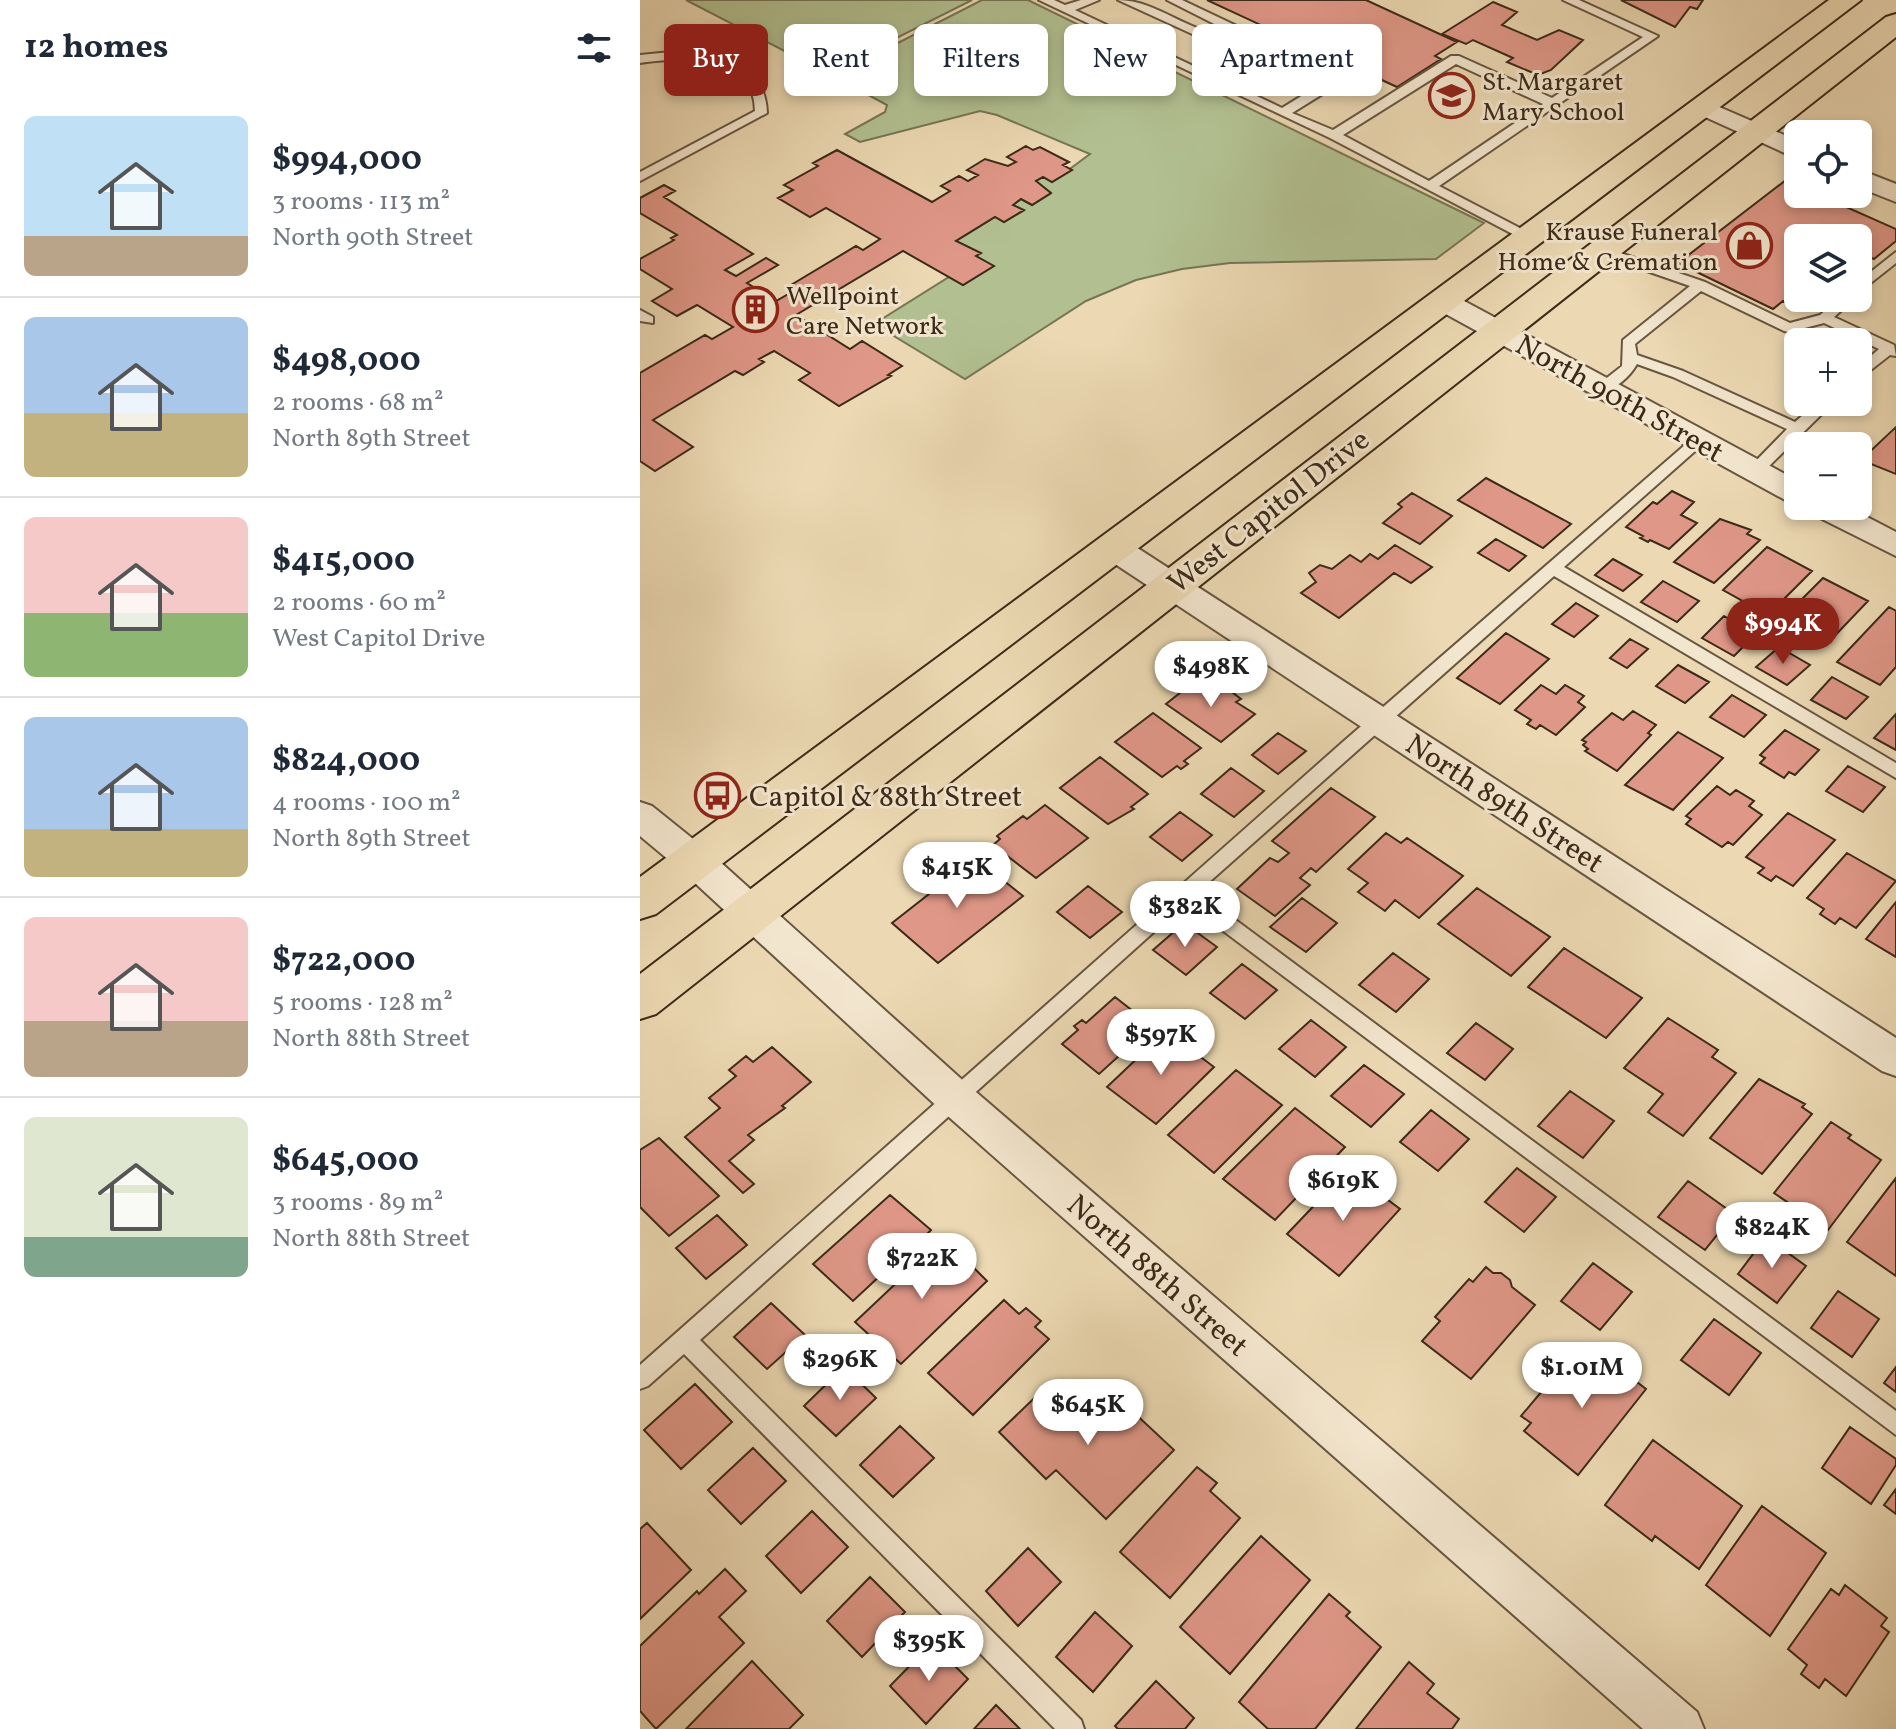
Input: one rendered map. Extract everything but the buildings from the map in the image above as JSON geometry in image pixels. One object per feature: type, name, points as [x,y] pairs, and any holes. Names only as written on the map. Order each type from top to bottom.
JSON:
[{"type":"main road","name":"West Capitol Drive","points":[[640,901],[1847,0]]},
{"type":"main road","points":[[1841,66],[1834,47],[1891,0]]},
{"type":"main road","name":"West Capitol Drive","points":[[640,1000],[1896,23]]},
{"type":"street","points":[[1703,107],[1784,145]]},
{"type":"street","points":[[1872,183],[1896,194]]},
{"type":"street","name":"North 90th Street","points":[[1443,301],[1784,487]]},
{"type":"street","points":[[1848,520],[1896,545]]},
{"type":"street","name":"North 89th Street","points":[[1114,548],[1896,1059]]},
{"type":"street","name":"North 88th Street","points":[[642,820],[695,861],[955,1098],[1680,1729]]},
{"type":"lane","points":[[1045,0],[1334,135],[1528,238]]},
{"type":"lane","points":[[1065,9],[1093,0]]},
{"type":"lane","points":[[1124,0],[1192,30]]},
{"type":"lane","points":[[1173,0],[1224,24]]},
{"type":"lane","points":[[1430,186],[1652,36],[1588,4],[1569,0]]},
{"type":"lane","points":[[640,59],[665,55],[702,56],[727,63],[746,77],[760,94],[761,113],[640,177]]},
{"type":"lane","points":[[1334,135],[1455,59],[1552,103]]},
{"type":"lane","points":[[1283,113],[1310,96]]},
{"type":"lane","points":[[1603,251],[1700,285],[1789,328],[1825,318],[1832,312]]},
{"type":"lane","points":[[1872,277],[1896,256]]},
{"type":"lane","points":[[1601,388],[1629,369],[1633,358],[1628,343],[1700,285]]},
{"type":"lane","points":[[1825,318],[1892,350],[1872,365]]},
{"type":"lane","points":[[1633,358],[1678,374],[1797,428]]},
{"type":"lane","points":[[1755,471],[1811,416]]},
{"type":"lane","points":[[640,1379],[1379,720],[1698,441]]},
{"type":"lane","points":[[1553,568],[1896,771]]},
{"type":"lane","points":[[1186,893],[1896,1424]]},
{"type":"lane","points":[[684,1339],[1072,1729]]},
{"type":"green space","points":[[686,0],[972,0],[924,24],[914,24],[914,29],[898,37],[898,24],[784,24],[784,51],[768,42],[768,24],[732,24]]},
{"type":"green space","points":[[982,0],[1028,0],[1077,24],[1064,24],[1064,96],[1176,96],[1176,72],[1192,80],[1192,96],[1224,96],[1484,223],[1436,259],[1230,263],[1182,269],[1136,280],[1086,301],[965,379],[874,324],[949,277],[963,285],[993,266],[976,256],[980,253],[956,241],[995,217],[1004,222],[1023,211],[1013,205],[1021,199],[1032,205],[1050,194],[1036,181],[1043,177],[1052,182],[1090,154],[997,115],[980,111],[860,142],[845,134],[885,112],[887,105],[870,96],[898,96],[898,43],[914,35],[914,96],[1048,96],[1048,24],[935,24]]},
{"type":"place","name":"St. Margaret Mary School","points":[[1451,96]]},
{"type":"place","name":"Krause Funeral Home & Cremation","points":[[1749,246]]},
{"type":"place","name":"Wellpoint Care Network","points":[[755,310]]},
{"type":"place","name":"Capitol & 88th Street","points":[[718,796]]}]
